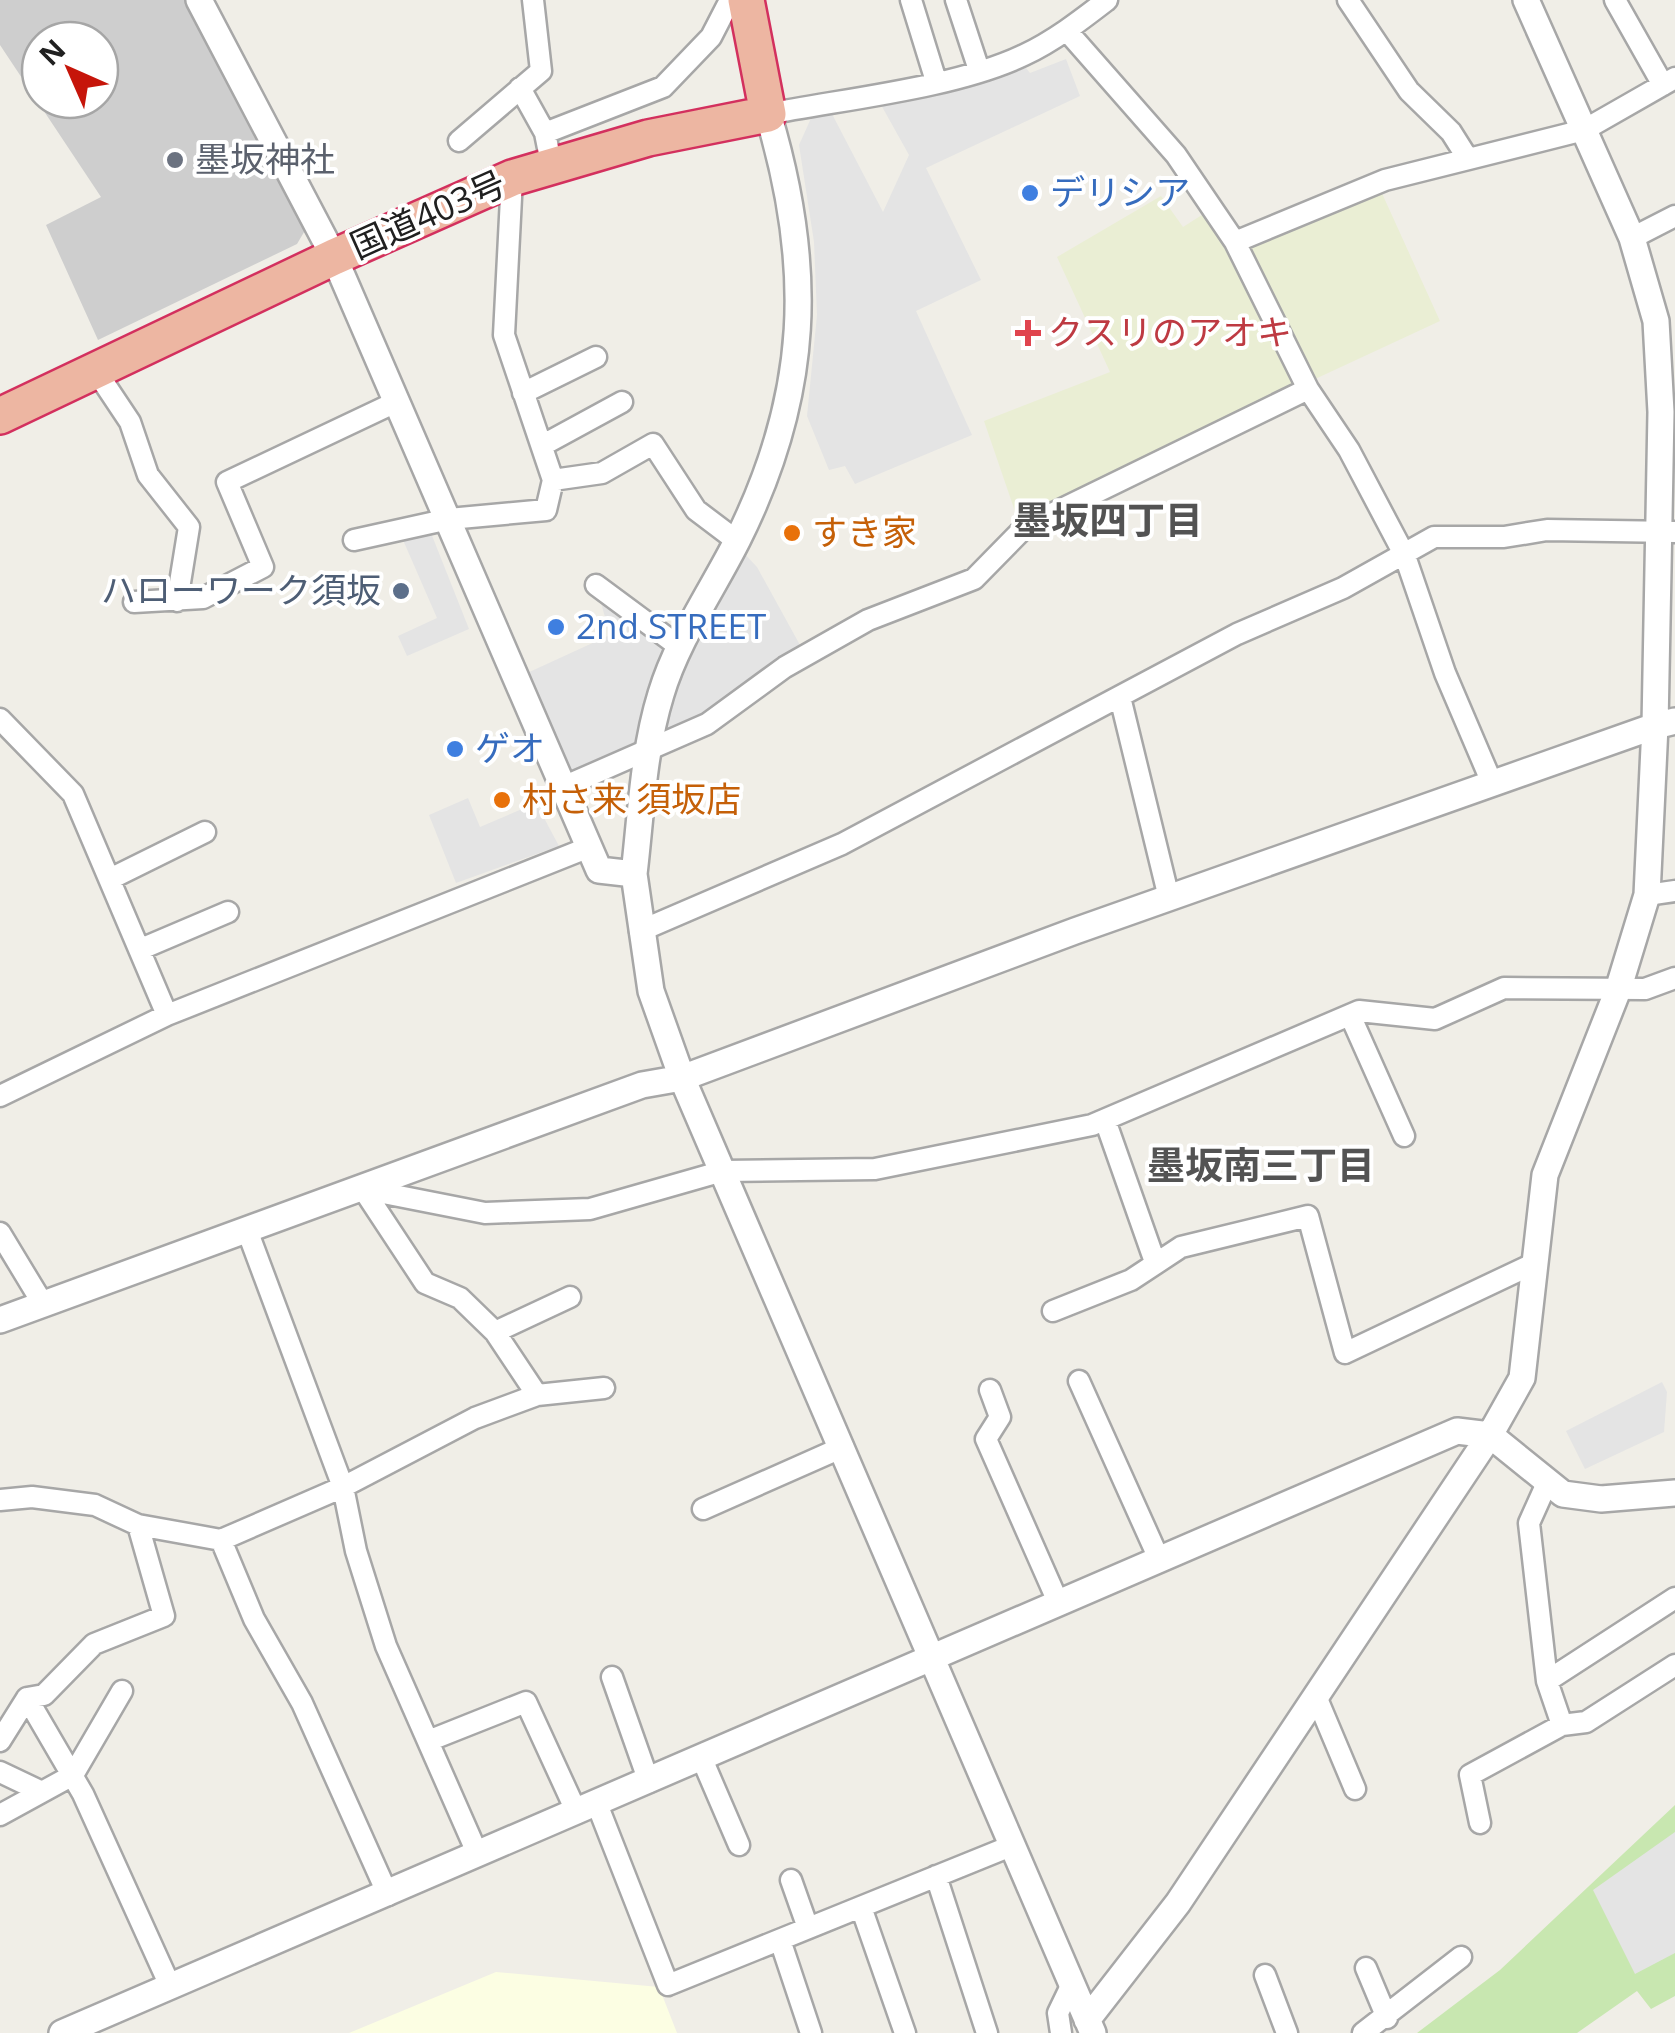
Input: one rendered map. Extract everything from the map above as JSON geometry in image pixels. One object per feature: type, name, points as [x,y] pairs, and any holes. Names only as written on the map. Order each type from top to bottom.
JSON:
[{"type":"highway","points":[[736,3],[768,114]]},
{"type":"highway","name":"国道403号","points":[[0,416],[334,257],[512,178],[548,148],[768,114]]},
{"type":"street","points":[[199,0],[334,257],[587,848],[599,870],[634,874]]},
{"type":"street","points":[[459,142],[541,71],[533,0]]},
{"type":"street","points":[[911,0],[936,81]]},
{"type":"street","points":[[956,0],[979,70]]},
{"type":"street","points":[[1107,0],[1068,30],[1022,56],[936,81],[768,114],[788,182],[798,242],[800,316],[795,368],[763,487],[661,693],[649,748],[634,874],[651,991],[682,1078],[1090,2026],[1178,1902],[1490,1434],[1522,1378],[1545,1174],[1618,990],[1648,896],[1665,724],[1667,532],[1656,321],[1632,238],[1526,0]]},
{"type":"street","points":[[1348,0],[1410,91],[1451,132],[1468,159]]},
{"type":"street","points":[[1235,242],[1385,180],[1584,130],[1669,81],[1615,0]]},
{"type":"street","points":[[520,88],[548,148],[663,87],[711,37],[736,3]]},
{"type":"street","points":[[1068,30],[1176,156],[1235,242],[1308,389],[1349,450],[1405,556],[1444,672],[1492,784]]},
{"type":"street","points":[[354,540],[449,519],[546,510],[552,480],[504,336],[512,178]]},
{"type":"street","points":[[1632,238],[1675,216]]},
{"type":"street","points":[[523,393],[596,357]]},
{"type":"street","points":[[96,371],[130,422],[148,475],[189,527],[177,600]]},
{"type":"street","points":[[563,787],[707,724],[785,667],[868,620],[974,579],[1024,527],[1308,389]]},
{"type":"street","points":[[134,602],[202,598],[263,567],[227,482],[396,402]]},
{"type":"street","points":[[543,446],[622,402]]},
{"type":"street","points":[[552,480],[602,473],[653,444],[696,510],[737,541]]},
{"type":"street","points":[[640,931],[842,844],[1237,634],[1405,556],[1434,537],[1504,537],[1547,530],[1667,532]]},
{"type":"street","points":[[596,585],[680,648]]},
{"type":"street","points":[[1120,697],[1169,898]]},
{"type":"street","points":[[0,719],[73,794],[167,1015]]},
{"type":"street","points":[[0,1320],[642,1085],[682,1078],[1169,898],[1665,724]]},
{"type":"street","points":[[110,879],[204,832]]},
{"type":"street","points":[[0,1096],[167,1015],[587,848]]},
{"type":"street","points":[[1648,896],[1675,891]]},
{"type":"street","points":[[141,949],[228,912]]},
{"type":"street","points":[[363,1190],[485,1213],[590,1208],[723,1171],[875,1170],[1105,1120],[1359,1011],[1435,1019],[1504,988],[1618,990],[1645,988],[1675,978]]},
{"type":"street","points":[[1350,1015],[1404,1136]]},
{"type":"street","points":[[1105,1120],[1155,1262]]},
{"type":"street","points":[[363,1190],[425,1282],[460,1298],[496,1332],[537,1395]]},
{"type":"street","points":[[1054,1311],[1131,1280],[1181,1247],[1308,1216],[1345,1353],[1535,1263]]},
{"type":"street","points":[[247,1230],[343,1487],[356,1551],[386,1646],[478,1855]]},
{"type":"street","points":[[0,1233],[43,1304]]},
{"type":"street","points":[[496,1332],[570,1297]]},
{"type":"street","points":[[1079,1381],[1159,1559]]},
{"type":"street","points":[[0,1500],[32,1497],[95,1505],[138,1525],[220,1540],[343,1487],[476,1418],[537,1395],[604,1388]]},
{"type":"street","points":[[990,1390],[1000,1417],[986,1439],[1058,1602]]},
{"type":"street","points":[[62,2033],[1457,1431],[1490,1434],[1562,1494],[1601,1499],[1675,1494]]},
{"type":"street","points":[[703,1508],[842,1446]]},
{"type":"street","points":[[1547,1483],[1529,1522],[1547,1681],[1562,1725]]},
{"type":"street","points":[[0,1741],[27,1698],[44,1695],[94,1644],[164,1616],[138,1525]]},
{"type":"street","points":[[220,1540],[254,1619],[302,1703],[388,1895]]},
{"type":"street","points":[[1547,1681],[1675,1598]]},
{"type":"street","points":[[1480,1823],[1470,1775],[1562,1725],[1586,1722],[1675,1665]]},
{"type":"street","points":[[612,1677],[648,1782]]},
{"type":"street","points":[[0,1814],[72,1775],[122,1691]]},
{"type":"street","points":[[1315,1694],[1355,1789]]},
{"type":"street","points":[[27,1698],[72,1775],[171,1988]]},
{"type":"street","points":[[428,1741],[526,1702],[587,1809],[668,1985],[1011,1846]]},
{"type":"street","points":[[702,1759],[740,1844]]},
{"type":"street","points":[[0,1772],[42,1792]]},
{"type":"street","points":[[936,1876],[987,2033]]},
{"type":"street","points":[[791,1880],[808,1928]]},
{"type":"street","points":[[860,1907],[905,2033]]},
{"type":"street","points":[[780,1940],[811,2033]]},
{"type":"street","points":[[1363,2033],[1461,1957]]},
{"type":"street","points":[[1366,1968],[1386,2018]]},
{"type":"street","points":[[1265,1975],[1287,2033]]},
{"type":"street","points":[[1061,2033],[1058,2013],[1071,1986]]},
{"type":"shaded area","name":"墨坂神社","points":[[0,0],[191,0],[307,227],[297,244],[98,340],[46,225],[101,197],[50,120],[120,120],[120,20],[20,20],[20,75],[0,45]]},
{"type":"shaded area","points":[[1066,59],[1080,96],[926,168],[981,280],[916,311],[972,435],[855,484],[845,466],[829,470],[807,416],[817,315],[814,242],[799,145],[812,116],[831,112],[883,212],[909,155],[880,103],[1026,68],[1030,73]]},
{"type":"shaded area","points":[[1380,189],[1440,321],[1313,380],[1245,247]]},
{"type":"shaded area","points":[[1161,196],[1183,227],[1205,213],[1231,252],[1298,388],[1019,523],[984,421],[1110,372],[1057,257]]},
{"type":"shaded area","points":[[431,533],[469,629],[407,656],[398,636],[437,618],[403,540]]},
{"type":"shaded area","points":[[740,549],[757,567],[806,656],[707,724],[560,780],[525,674],[610,635],[596,585],[681,648]]},
{"type":"shaded area","points":[[468,798],[480,827],[536,803],[559,846],[456,883],[429,815]]},
{"type":"shaded area","points":[[1662,1382],[1667,1392],[1664,1432],[1585,1469],[1566,1431]]},
{"type":"shaded area","points":[[1675,1832],[1675,1953],[1635,1974],[1593,1890]]},
{"type":"shaded area","points":[[496,1972],[659,1987],[677,2033],[349,2033]]},
{"type":"green space","points":[[1675,1805],[1675,1996],[1651,2009],[1637,1991],[1577,2033],[1417,2033],[1500,1970]]},
{"type":"place","name":"墨坂神社","points":[[175,160]]},
{"type":"place","name":"デリシア","points":[[1030,193]]},
{"type":"place","name":"クスリのアオキ","points":[[1028,333]]},
{"type":"place","name":"すき家","points":[[792,533]]},
{"type":"place","name":"ハローワーク須坂","points":[[401,591]]},
{"type":"place","name":"2nd STREET","points":[[556,627]]},
{"type":"place","name":"ゲオ","points":[[455,749]]},
{"type":"place","name":"村さ来 須坂店","points":[[502,800]]},
{"type":"district","name":"墨坂四丁目","points":[[1108,521]]},
{"type":"district","name":"墨坂南三丁目","points":[[1261,1166]]}]
